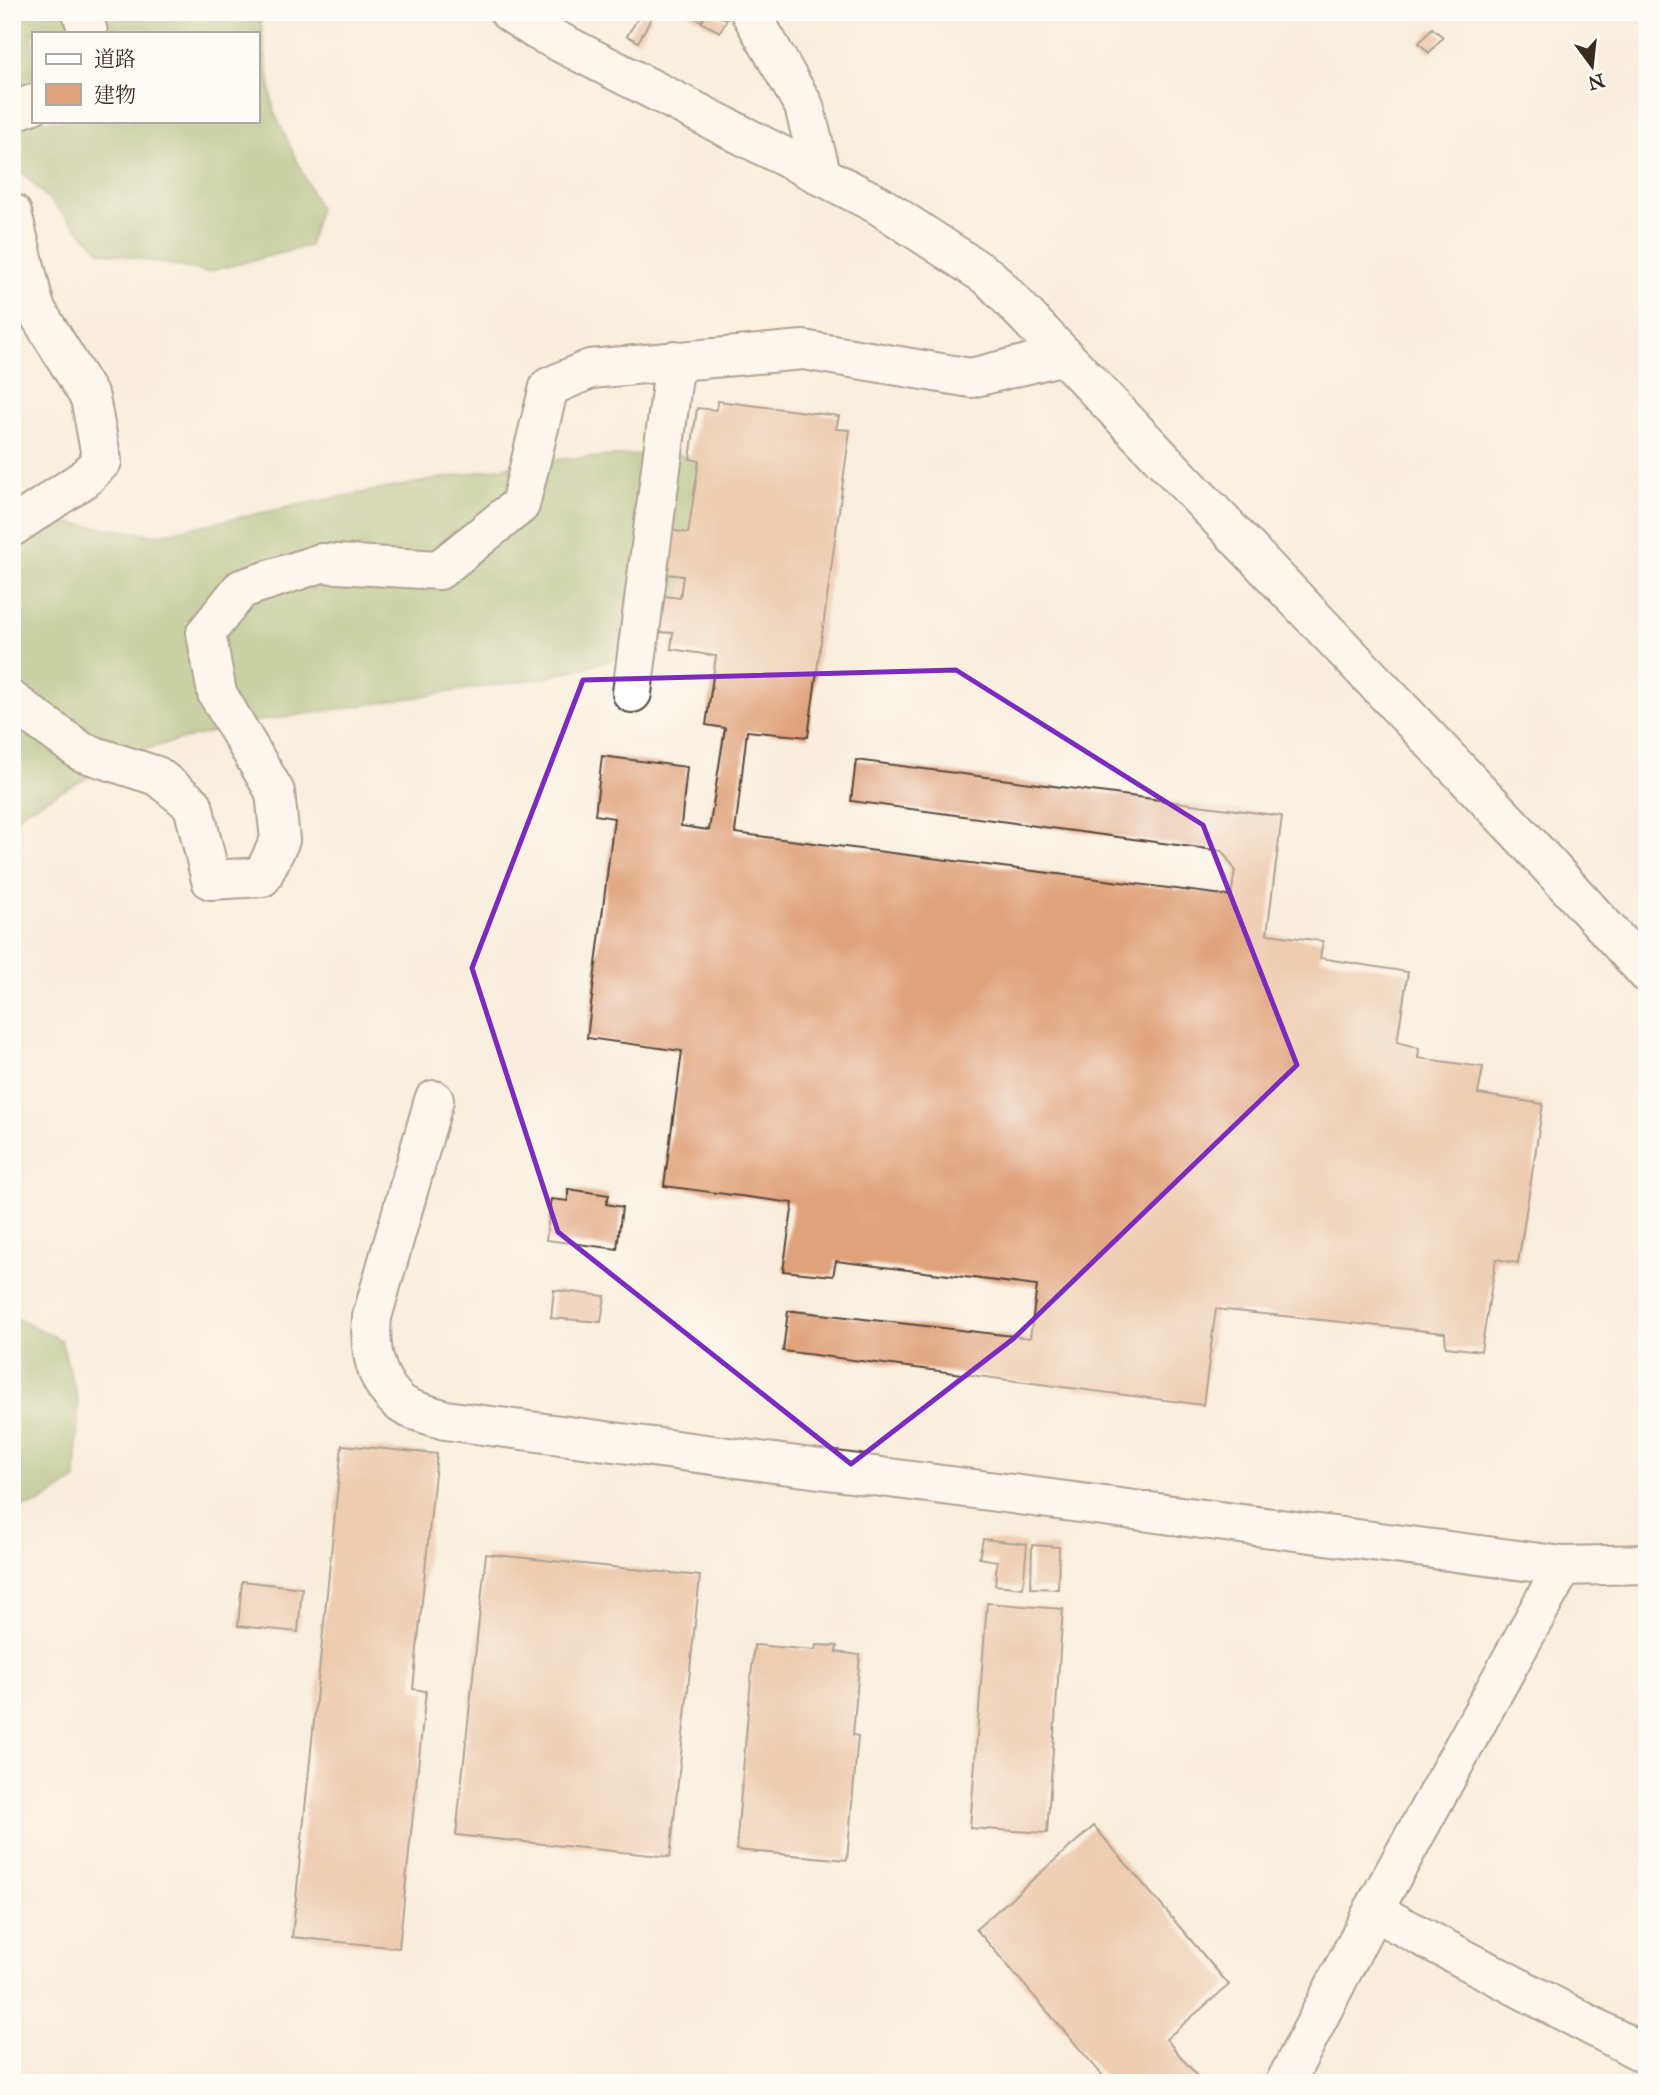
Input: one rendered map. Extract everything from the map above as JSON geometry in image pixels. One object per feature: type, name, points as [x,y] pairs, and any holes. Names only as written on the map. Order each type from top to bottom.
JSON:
[{"type":"street","points":[[82,12],[88,32]]},
{"type":"street","points":[[509,12],[536,30],[877,204],[990,278],[1510,824],[1647,973]]},
{"type":"street","points":[[750,12],[804,106],[822,177]]},
{"type":"street","points":[[12,112],[32,104]]},
{"type":"street","points":[[12,213],[35,307],[89,398],[102,461],[84,480],[12,527]]},
{"type":"street","points":[[12,701],[82,752],[157,776],[193,805],[211,880],[262,877],[280,840],[275,792],[217,693],[206,633],[241,589],[321,563],[439,570],[520,505],[549,387],[590,369],[803,350],[971,378],[1064,355]]},
{"type":"street","points":[[632,693],[675,360]]},
{"type":"street","points":[[433,1100],[372,1317],[369,1345],[377,1371],[400,1404],[445,1420],[1563,1566],[1647,1564]]},
{"type":"street","points":[[1285,2083],[1373,1911],[1563,1566]]},
{"type":"street","points":[[1373,1911],[1647,2055]]},
{"type":"highlighted area","points":[[956,670],[1203,825],[1297,1065],[1013,1339],[851,1464],[558,1232],[472,968],[583,680]]},
{"type":"green space","points":[[12,12],[259,12],[274,112],[319,208],[309,246],[207,272],[100,251],[12,162]]},
{"type":"green space","points":[[672,453],[734,470],[764,513],[631,654],[549,677],[247,723],[141,750],[23,811],[12,824],[12,515],[156,535],[313,502],[542,460]]},
{"type":"green space","points":[[12,1316],[61,1340],[78,1401],[76,1480],[39,1504],[12,1509]]},
{"type":"building","points":[[642,12],[652,17],[638,42],[627,36]]},
{"type":"building","points":[[686,12],[706,12],[701,21]]},
{"type":"building","points":[[707,12],[727,19],[720,32],[702,23]]},
{"type":"building","points":[[1432,28],[1443,37],[1429,53],[1419,43]]},
{"type":"building","points":[[718,401],[839,416],[836,429],[850,430],[808,737],[747,731],[735,833],[1231,896],[1235,870],[1222,851],[851,801],[856,760],[1282,816],[1267,934],[1323,941],[1320,958],[1408,972],[1397,1042],[1419,1048],[1418,1058],[1483,1067],[1478,1094],[1543,1104],[1518,1263],[1496,1259],[1481,1351],[1446,1347],[1445,1333],[1216,1309],[1203,1405],[783,1351],[788,1311],[1030,1338],[1037,1286],[836,1261],[833,1276],[783,1271],[793,1203],[664,1186],[682,1051],[587,1038],[614,818],[595,815],[602,756],[687,767],[681,826],[709,830],[725,728],[706,725],[716,656],[671,649],[673,633],[659,632],[664,596],[680,598],[683,576],[638,571],[645,526],[688,533],[699,461],[690,459],[697,408],[716,410]]},
{"type":"building","points":[[568,1189],[609,1195],[606,1204],[622,1207],[617,1249],[546,1240],[551,1199],[568,1201]]},
{"type":"building","points":[[554,1290],[605,1296],[601,1322],[551,1318]]},
{"type":"building","points":[[342,1445],[437,1454],[413,1689],[426,1691],[399,1948],[292,1937]]},
{"type":"building","points":[[983,1539],[1027,1544],[1023,1588],[995,1585],[997,1561],[979,1558]]},
{"type":"building","points":[[1032,1545],[1059,1547],[1058,1589],[1031,1588]]},
{"type":"building","points":[[486,1554],[700,1576],[670,1857],[456,1835]]},
{"type":"building","points":[[242,1581],[302,1588],[298,1632],[238,1626]]},
{"type":"building","points":[[987,1603],[1063,1609],[1047,1833],[970,1828]]},
{"type":"building","points":[[754,1645],[815,1650],[816,1645],[837,1646],[836,1652],[860,1655],[853,1735],[858,1736],[847,1860],[736,1850]]},
{"type":"building","points":[[1094,1826],[1229,1985],[1166,2039],[1203,2083],[1109,2083],[976,1929]]}]
